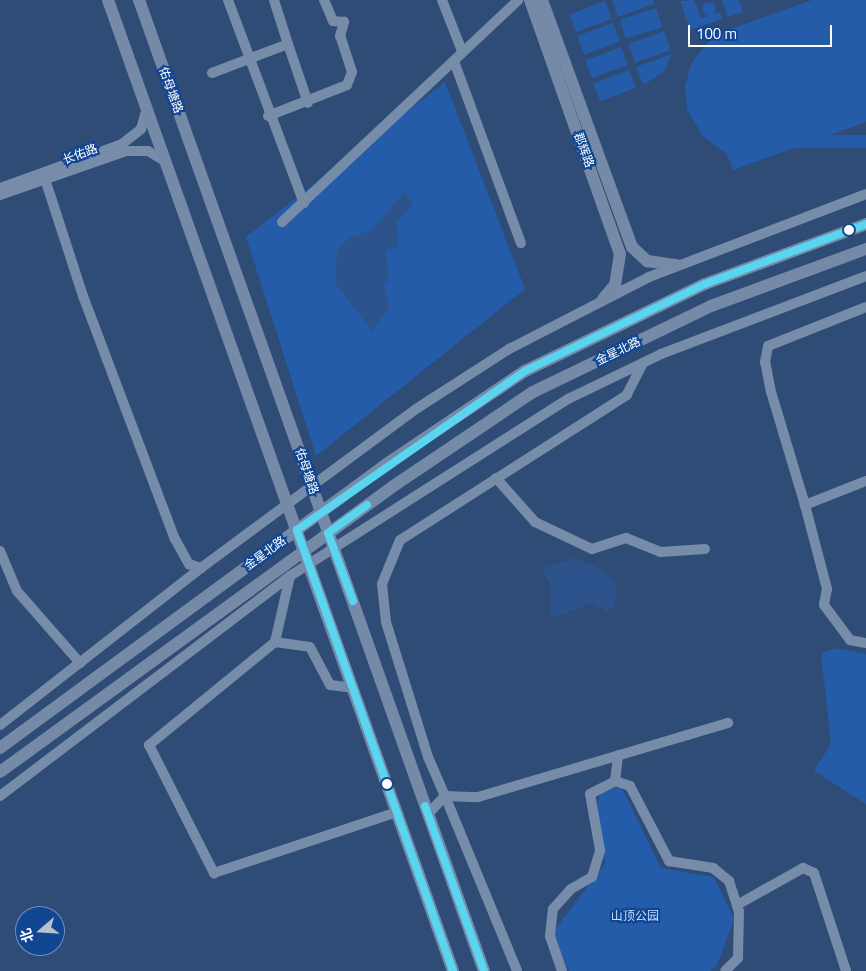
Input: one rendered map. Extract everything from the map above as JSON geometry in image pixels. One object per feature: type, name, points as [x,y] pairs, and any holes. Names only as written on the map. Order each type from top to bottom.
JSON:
[{"type":"main road","points":[[108,0],[453,971]]},
{"type":"main road","name":"佑母塘路","points":[[139,0],[484,971]]},
{"type":"main road","name":"郡辉路","points":[[530,0],[620,254],[614,284],[603,299]]},
{"type":"main road","name":"郡辉路","points":[[542,0],[632,247],[647,261],[677,265]]},
{"type":"main road","name":"金星北路","points":[[0,748],[321,512],[525,371],[705,284],[866,224]]},
{"type":"main road","name":"金星北路","points":[[0,772],[304,550],[533,392],[711,306],[866,248]]},
{"type":"street","points":[[228,0],[268,116],[304,203]]},
{"type":"street","points":[[274,0],[308,103]]},
{"type":"street","points":[[268,116],[308,103],[347,85],[352,72],[340,36],[344,22],[333,21],[324,0]]},
{"type":"street","points":[[442,0],[462,51]]},
{"type":"street","points":[[282,222],[455,64],[462,51],[518,0]]},
{"type":"street","points":[[212,73],[288,44]]},
{"type":"street","points":[[455,64],[521,244]]},
{"type":"street","name":"长佑路","points":[[0,188],[122,144],[141,129],[147,107]]},
{"type":"street","name":"长佑路","points":[[0,195],[132,150],[154,154],[167,164]]},
{"type":"street","points":[[45,179],[83,296],[175,539],[189,564],[201,568]]},
{"type":"street","points":[[0,725],[201,568],[442,391],[603,299],[677,265],[866,194]]},
{"type":"street","points":[[0,796],[290,576],[333,546],[568,400],[642,363],[866,276]]},
{"type":"street","points":[[866,307],[768,346],[765,362],[771,392],[805,505],[827,589],[824,605],[850,640],[866,643]]},
{"type":"street","points":[[517,971],[446,796],[428,757],[386,622],[382,584],[400,540],[627,395],[642,363]]},
{"type":"street","points":[[496,478],[536,522],[592,549],[626,538],[660,552],[705,549]]},
{"type":"street","points":[[805,505],[866,481]]},
{"type":"street","points":[[0,551],[17,591],[80,663]]},
{"type":"street","points":[[290,576],[275,642],[149,745],[214,873],[397,812]]},
{"type":"street","points":[[275,642],[310,647],[330,685],[353,688]]},
{"type":"street","points":[[428,814],[446,796],[478,796],[728,723]]},
{"type":"street","points":[[615,782],[618,755]]},
{"type":"street","points":[[562,971],[550,936],[553,909],[571,889],[592,877],[600,850],[590,794],[615,782],[630,786],[669,860],[713,868],[729,882],[737,905],[738,958],[725,971]]},
{"type":"street","points":[[737,905],[803,868],[814,873],[846,971]]},
{"type":"green space","points":[[612,0],[653,0],[654,4],[618,17]]},
{"type":"green space","points":[[694,0],[701,18],[720,12],[722,19],[690,30],[680,1]]},
{"type":"green space","points":[[722,0],[739,0],[743,12],[728,17]]},
{"type":"green space","points":[[812,0],[866,0],[866,122],[733,170],[727,154],[703,136],[687,110],[685,87],[691,64],[707,43],[725,31]]},
{"type":"green space","points":[[605,1],[612,19],[576,32],[570,15]]},
{"type":"green space","points":[[706,2],[712,2],[716,9],[712,16],[706,16],[702,12],[702,6]]},
{"type":"green space","points":[[656,8],[662,27],[626,39],[620,20]]},
{"type":"green space","points":[[613,23],[620,42],[584,55],[577,36]]},
{"type":"green space","points":[[664,31],[671,50],[635,63],[628,44]]},
{"type":"green space","points":[[621,47],[628,65],[592,78],[586,61]]},
{"type":"green space","points":[[672,54],[664,72],[643,85],[636,67]]},
{"type":"green space","points":[[629,70],[636,88],[600,101],[594,84]]},
{"type":"green space","points":[[445,82],[525,289],[316,456],[246,237]]},
{"type":"green space","points":[[723,135],[866,135],[866,148],[723,148]]},
{"type":"green space","points":[[836,648],[866,654],[866,804],[814,771],[831,744],[821,653]]},
{"type":"green space","name":"山顶公园","points":[[621,786],[661,868],[714,877],[734,919],[717,965],[710,971],[569,971],[550,936],[605,864],[596,811],[600,794]]},
{"type":"shaded area","points":[[405,192],[413,203],[397,222],[398,248],[386,250],[389,280],[384,284],[389,308],[372,331],[335,283],[337,249],[350,237],[370,231]]},
{"type":"shaded area","points":[[575,558],[602,569],[616,583],[615,605],[607,612],[592,603],[550,619],[551,585],[542,569]]},
{"type":"transit line","points":[[453,971],[297,530],[525,371],[705,284],[866,224]]},
{"type":"transit line","points":[[353,601],[328,533],[367,505]]},
{"type":"transit line","points":[[425,806],[484,971]]}]
